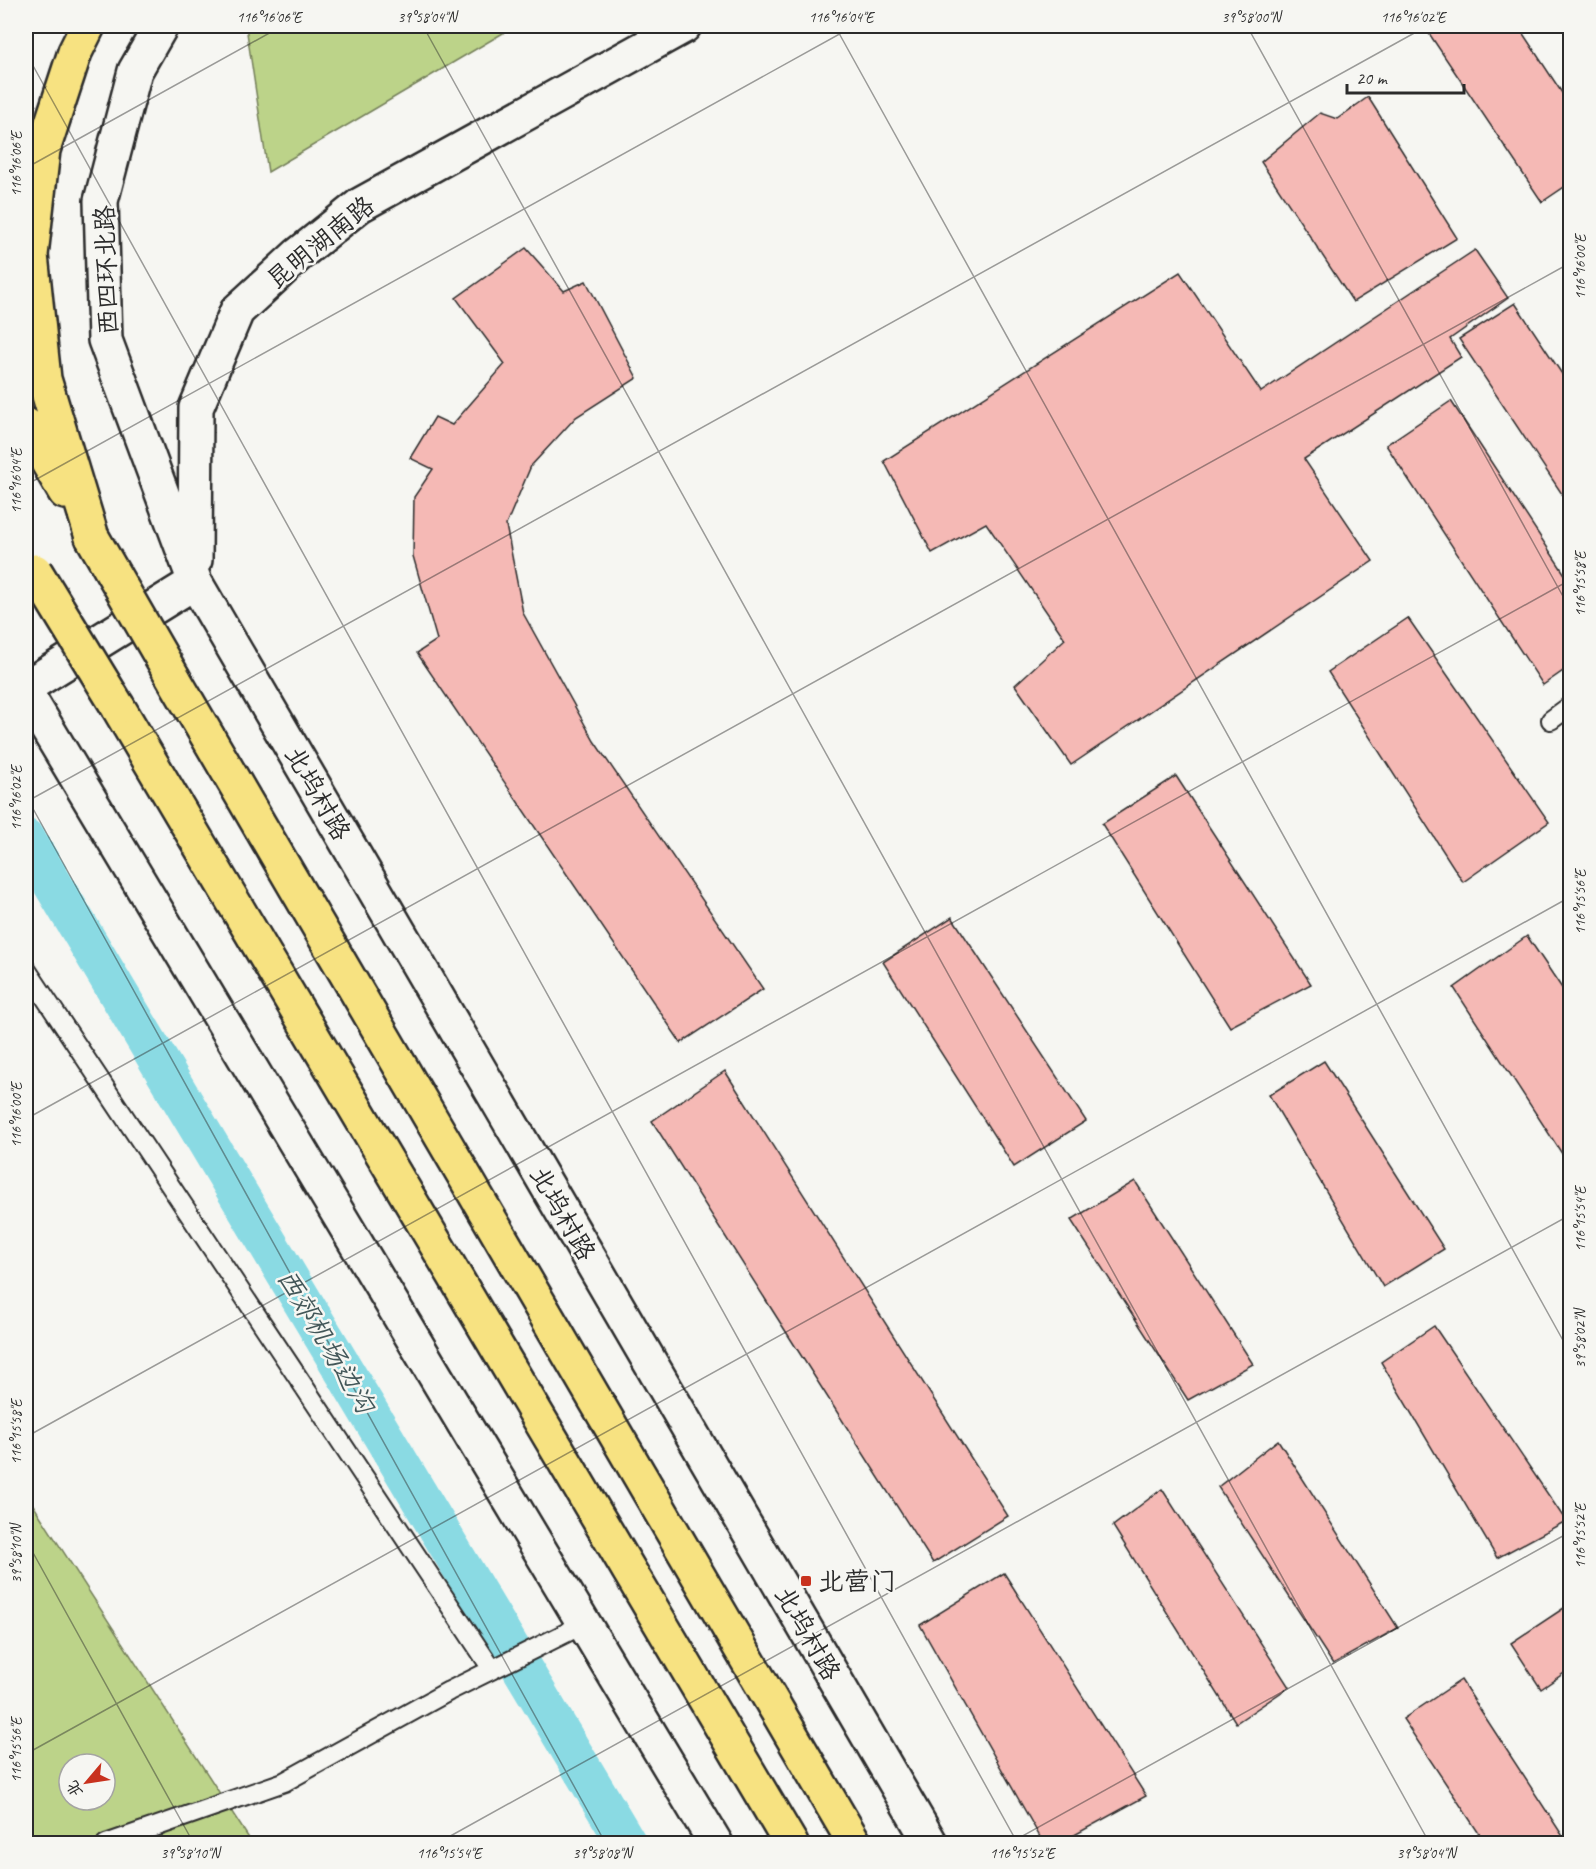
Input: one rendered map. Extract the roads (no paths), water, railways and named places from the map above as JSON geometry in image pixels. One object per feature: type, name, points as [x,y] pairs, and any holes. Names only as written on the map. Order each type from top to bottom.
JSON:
[{"type":"main road","points":[[88,26],[75,52],[43,150],[31,255],[44,379],[92,537]]},
{"type":"main road","points":[[26,425],[855,1844]]},
{"type":"main road","points":[[29,562],[118,707],[791,1844]]},
{"type":"street","name":"西四环北路","points":[[161,26],[135,71],[101,201],[105,340],[195,582]]},
{"type":"street","name":"昆明湖南路","points":[[195,582],[196,408],[237,311],[299,254],[360,205],[684,26]]},
{"type":"street","points":[[26,687],[195,582]]},
{"type":"street","name":"北坞村路","points":[[195,582],[931,1844]]},
{"type":"street","points":[[26,693],[716,1844]]},
{"type":"lane","points":[[1551,720],[1570,706]]},
{"type":"lane","points":[[26,969],[496,1668]]},
{"type":"lane","points":[[106,1844],[284,1782],[449,1691],[584,1624]]},
{"type":"waterway","name":"西郊机场边沟","points":[[26,839],[627,1844]]},
{"type":"place","name":"北营门","points":[[806,1581]]}]
